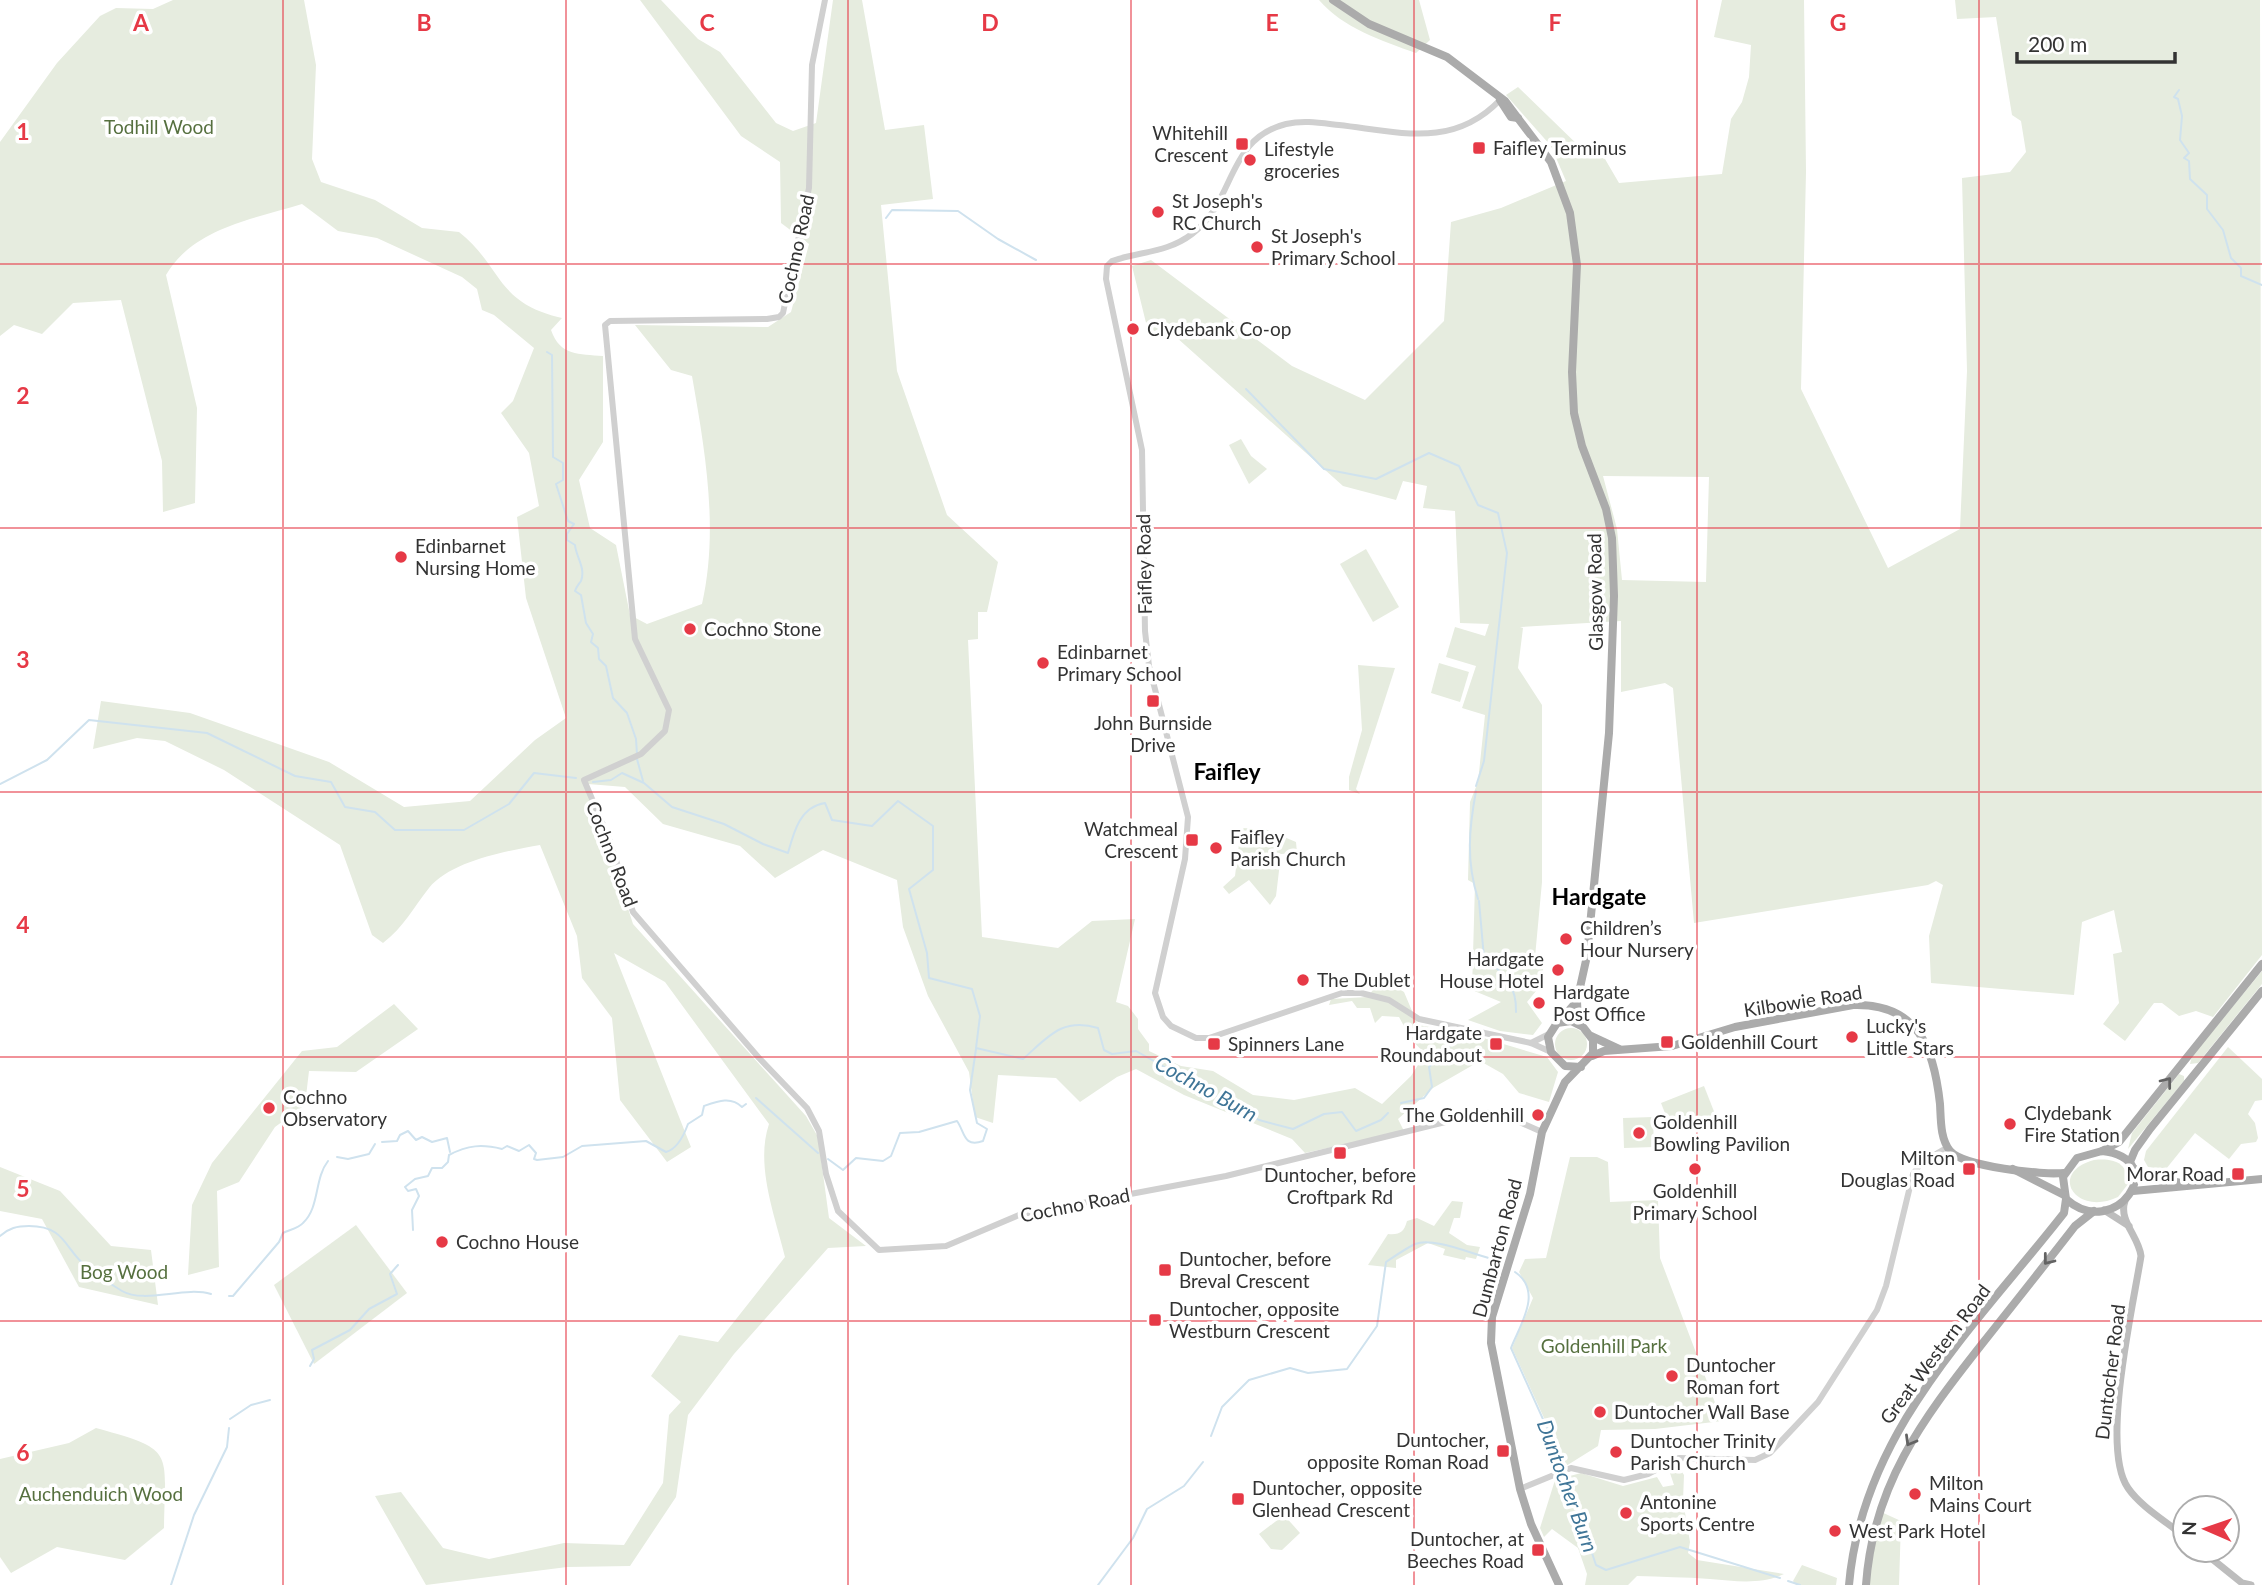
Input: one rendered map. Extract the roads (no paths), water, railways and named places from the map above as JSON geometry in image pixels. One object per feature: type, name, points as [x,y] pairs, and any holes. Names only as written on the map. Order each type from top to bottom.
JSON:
[{"type":"main road","points":[[1333,0],[1369,24],[1447,57],[1500,100],[1504,110]]},
{"type":"main road","name":"Glasgow Road","points":[[1500,100],[1515,112],[1551,162],[1570,213],[1577,265],[1572,372],[1574,413],[1582,446],[1606,509],[1613,551],[1609,733],[1587,956],[1577,1001],[1578,1023]]},
{"type":"main road","name":"Glasgow Road","points":[[1504,110],[1511,117],[1518,118]]},
{"type":"main road","points":[[2065,1197],[2064,1173],[2077,1158],[2102,1151],[2119,1142],[2262,964]]},
{"type":"main road","points":[[2013,1169],[2077,1206],[2094,1211],[2104,1210],[2125,1201],[2133,1191],[2132,1165],[2142,1140],[2262,990]]},
{"type":"main road","name":"Glasgow Road","points":[[1559,1022],[1577,1001]]},
{"type":"main road","name":"Kilbowie Road","points":[[1592,1056],[1604,1051],[1672,1046],[1735,1027],[1853,1005],[1884,1008],[1914,1026],[1931,1051],[1941,1127],[1948,1147]]},
{"type":"main road","points":[[1565,1082],[1581,1067],[1592,1056],[1591,1036],[1578,1023],[1559,1022],[1549,1034],[1550,1052],[1565,1066],[1581,1067]]},
{"type":"main road","name":"Kilbowie Road","points":[[1591,1036],[1622,1050]]},
{"type":"main road","points":[[1565,1066],[1565,1082]]},
{"type":"main road","name":"Dumbarton Road","points":[[1559,1585],[1531,1524],[1520,1489],[1493,1364],[1491,1328],[1530,1194],[1542,1132],[1565,1082]]},
{"type":"main road","points":[[1948,1147],[1955,1155],[1968,1161],[2013,1169],[2064,1173]]},
{"type":"main road","points":[[2102,1151],[2132,1165],[2147,1176],[2188,1184]]},
{"type":"main road","points":[[2133,1191],[2262,1179]]},
{"type":"main road","name":"Great Western Road","points":[[1849,1585],[1861,1513],[1890,1442],[1930,1381],[2064,1213],[2065,1197]]},
{"type":"main road","name":"Duntocher Road","points":[[2125,1201],[2123,1211],[2137,1239],[2141,1256],[2115,1435],[2119,1469],[2134,1495],[2171,1525]]},
{"type":"main road","points":[[2104,1210],[2129,1227]]},
{"type":"main road","name":"Great Western Road","points":[[1866,1585],[1879,1511],[1898,1464],[1919,1425],[2074,1226],[2094,1211]]},
{"type":"main road","points":[[2218,1564],[2242,1583],[2251,1585]]},
{"type":"street","name":"Cochno Road","points":[[825,0],[812,65],[809,188],[783,313],[779,317],[767,319],[610,321],[605,325],[635,639],[669,710],[665,731],[637,757],[584,780],[610,839],[633,912],[759,1058],[807,1108],[820,1131],[828,1182],[838,1211],[879,1250],[946,1246],[1013,1217],[1226,1176],[1486,1112],[1504,1115],[1542,1132]]},
{"type":"street","name":"Faifley Road","points":[[1500,100],[1471,124],[1440,133],[1305,121],[1271,129],[1245,148],[1220,203],[1194,233],[1159,251],[1112,261],[1105,273],[1114,328],[1141,434],[1145,631],[1149,666],[1188,817],[1185,859],[1155,992],[1163,1017],[1183,1034],[1209,1038],[1342,993],[1360,993],[1389,1000],[1419,1018],[1531,1043],[1550,1052]]},
{"type":"street","points":[[1491,109],[1504,110]]},
{"type":"street","points":[[1531,1043],[1549,1034]]},
{"type":"street","points":[[1520,1489],[1571,1468],[1629,1480],[1679,1458],[1755,1460],[1770,1453],[1818,1402],[1877,1310],[1889,1276],[1913,1174],[1922,1162],[1948,1147]]},
{"type":"waterway","points":[[2179,90],[2174,97],[2178,99],[2182,116],[2180,140],[2189,153],[2184,158],[2189,161],[2190,179],[2207,195],[2207,209],[2223,230],[2231,258],[2241,268],[2241,276],[2262,285]]},
{"type":"waterway","points":[[886,218],[892,210],[958,211],[998,239],[1036,260]]},
{"type":"waterway","points":[[547,352],[552,355],[553,457],[563,463],[563,480],[556,484],[568,521],[574,524],[567,534],[567,540],[575,545],[582,572],[581,581],[575,591],[581,595],[586,623],[593,634],[591,642],[598,648],[599,659],[606,666],[613,698],[627,713],[636,739],[637,754]]},
{"type":"waterway","points":[[1246,389],[1324,469],[1376,479],[1429,453],[1459,466],[1478,505],[1498,513],[1507,553],[1484,761],[1476,786]]},
{"type":"waterway","name":"Cochno Burn","points":[[0,784],[47,760],[89,720],[207,733],[295,776],[331,782],[345,807],[375,812],[395,830],[464,830],[509,804],[534,773],[576,778]]},
{"type":"waterway","points":[[637,759],[643,781]]},
{"type":"waterway","name":"Cochno Burn","points":[[593,782],[611,780],[622,773],[644,783],[672,807],[724,824],[763,844],[788,853],[799,821],[816,805],[825,803],[832,820],[872,826],[898,801],[933,826],[933,870],[909,889],[927,953],[929,978],[972,989],[980,1016],[976,1048],[1023,1059],[1056,1031],[1085,1025],[1098,1028],[1104,1050],[1112,1054],[1136,1051],[1259,1120],[1293,1129],[1324,1114],[1342,1112],[1356,1131],[1381,1120],[1388,1113]]},
{"type":"waterway","points":[[1476,791],[1470,845],[1478,899]]},
{"type":"waterway","points":[[1479,901],[1484,958],[1498,969],[1512,987],[1516,1012]]},
{"type":"waterway","name":"Cochno Burn","points":[[1401,1103],[1424,1098],[1432,1087],[1429,1067],[1455,1040]]},
{"type":"waterway","points":[[828,1159],[843,1170],[856,1158],[883,1161],[891,1156],[900,1133],[919,1132],[957,1121],[968,1141],[983,1141],[987,1129],[977,1123],[970,1090],[976,1049]]},
{"type":"waterway","points":[[756,1098],[818,1153]]},
{"type":"waterway","points":[[413,1230],[412,1210],[419,1196],[416,1189],[408,1191],[405,1187],[415,1179],[428,1176],[432,1168],[442,1168],[448,1162],[449,1155],[462,1149],[481,1146],[502,1149],[507,1146],[519,1151],[529,1145],[536,1153],[534,1159],[537,1160],[563,1157],[582,1146],[646,1141],[666,1152],[677,1145],[688,1124],[702,1115],[704,1106],[724,1100],[742,1107],[746,1104]]},
{"type":"waterway","points":[[382,1142],[397,1141],[400,1135],[408,1131],[416,1140],[422,1137],[432,1142],[447,1138],[450,1152]]},
{"type":"waterway","points":[[337,1157],[348,1159],[369,1154],[375,1144]]},
{"type":"waterway","points":[[229,1296],[233,1296],[279,1242],[283,1233],[303,1223],[312,1209],[328,1161]]},
{"type":"waterway","points":[[0,1236],[21,1226],[50,1230],[58,1234],[87,1267],[131,1295],[153,1296],[189,1292],[211,1294]]},
{"type":"waterway","points":[[1211,1436],[1222,1407],[1249,1380],[1290,1368],[1308,1373],[1347,1369],[1377,1326],[1386,1262],[1404,1250],[1423,1242],[1433,1243],[1501,1261]]},
{"type":"waterway","points":[[310,1366],[314,1359],[312,1350],[350,1330],[369,1309],[397,1294],[390,1274],[398,1265]]},
{"type":"waterway","name":"Duntocher Burn","points":[[1515,1272],[1528,1288],[1529,1298],[1511,1348],[1560,1457],[1596,1565],[1606,1570],[1680,1547],[1780,1578]]},
{"type":"waterway","points":[[230,1419],[251,1405],[270,1400]]},
{"type":"waterway","points":[[171,1585],[194,1515],[227,1447],[229,1428]]},
{"type":"waterway","points":[[1098,1585],[1133,1538],[1147,1509],[1184,1486],[1203,1462]]},
{"type":"waterway","name":"Duntocher Burn","points":[[1788,1581],[1800,1585]]},
{"type":"place","name":"Whitehill Crescent","points":[[1242,144]]},
{"type":"place","name":"Faifley Terminus","points":[[1479,148]]},
{"type":"place","name":"Lifestyle groceries","points":[[1250,160]]},
{"type":"place","name":"St Joseph's RC Church","points":[[1158,212]]},
{"type":"place","name":"St Joseph's Primary School","points":[[1257,247]]},
{"type":"place","name":"Clydebank Co-op","points":[[1133,329]]},
{"type":"place","name":"Edinbarnet Nursing Home","points":[[401,557]]},
{"type":"place","name":"Cochno Stone","points":[[690,629]]},
{"type":"place","name":"Edinbarnet Primary School","points":[[1043,663]]},
{"type":"place","name":"John Burnside Drive","points":[[1153,701]]},
{"type":"place","name":"Watchmeal Crescent","points":[[1192,840]]},
{"type":"place","name":"Faifley Parish Church","points":[[1216,848]]},
{"type":"place","name":"Children’s Hour Nursery","points":[[1566,939]]},
{"type":"place","name":"Hardgate House Hotel","points":[[1558,970]]},
{"type":"place","name":"The Dublet","points":[[1303,980]]},
{"type":"place","name":"Hardgate Post Office","points":[[1539,1003]]},
{"type":"place","name":"Lucky's Little Stars","points":[[1852,1037]]},
{"type":"place","name":"Goldenhill Court","points":[[1667,1042]]},
{"type":"place","name":"Spinners Lane","points":[[1214,1044]]},
{"type":"place","name":"Hardgate Roundabout","points":[[1496,1044]]},
{"type":"place","name":"Cochno Observatory","points":[[269,1108]]},
{"type":"place","name":"The Goldenhill","points":[[1538,1115]]},
{"type":"place","name":"Clydebank Fire Station","points":[[2010,1124]]},
{"type":"place","name":"Goldenhill Bowling Pavilion","points":[[1639,1133]]},
{"type":"place","name":"Duntocher, before Croftpark Rd","points":[[1340,1153]]},
{"type":"place","name":"Goldenhill Primary School","points":[[1695,1169]]},
{"type":"place","name":"Milton Douglas Road","points":[[1969,1169]]},
{"type":"place","name":"Morar Road","points":[[2238,1174]]},
{"type":"place","name":"Cochno House","points":[[442,1242]]},
{"type":"place","name":"Duntocher, before Breval Crescent","points":[[1165,1270]]},
{"type":"place","name":"Duntocher, opposite Westburn Crescent","points":[[1155,1320]]},
{"type":"place","name":"Duntocher Roman fort","points":[[1672,1376]]},
{"type":"place","name":"Duntocher Wall Base","points":[[1600,1412]]},
{"type":"place","name":"Duntocher, opposite Roman Road","points":[[1503,1451]]},
{"type":"place","name":"Duntocher Trinity Parish Church","points":[[1616,1452]]},
{"type":"place","name":"Milton Mains Court","points":[[1915,1494]]},
{"type":"place","name":"Duntocher, opposite Glenhead Crescent","points":[[1238,1499]]},
{"type":"place","name":"Antonine Sports Centre","points":[[1626,1513]]},
{"type":"place","name":"West Park Hotel","points":[[1835,1531]]},
{"type":"place","name":"Duntocher, at Beeches Road","points":[[1538,1550]]},
{"type":"district","name":"Faifley","points":[[1227,772]]},
{"type":"district","name":"Hardgate","points":[[1599,897]]},
{"type":"park label","name":"Todhill Wood","points":[[159,127]]},
{"type":"park label","name":"Bog Wood","points":[[124,1272]]},
{"type":"park label","name":"Goldenhill Park","points":[[1604,1346]]},
{"type":"park label","name":"Auchenduich Wood","points":[[101,1494]]}]
